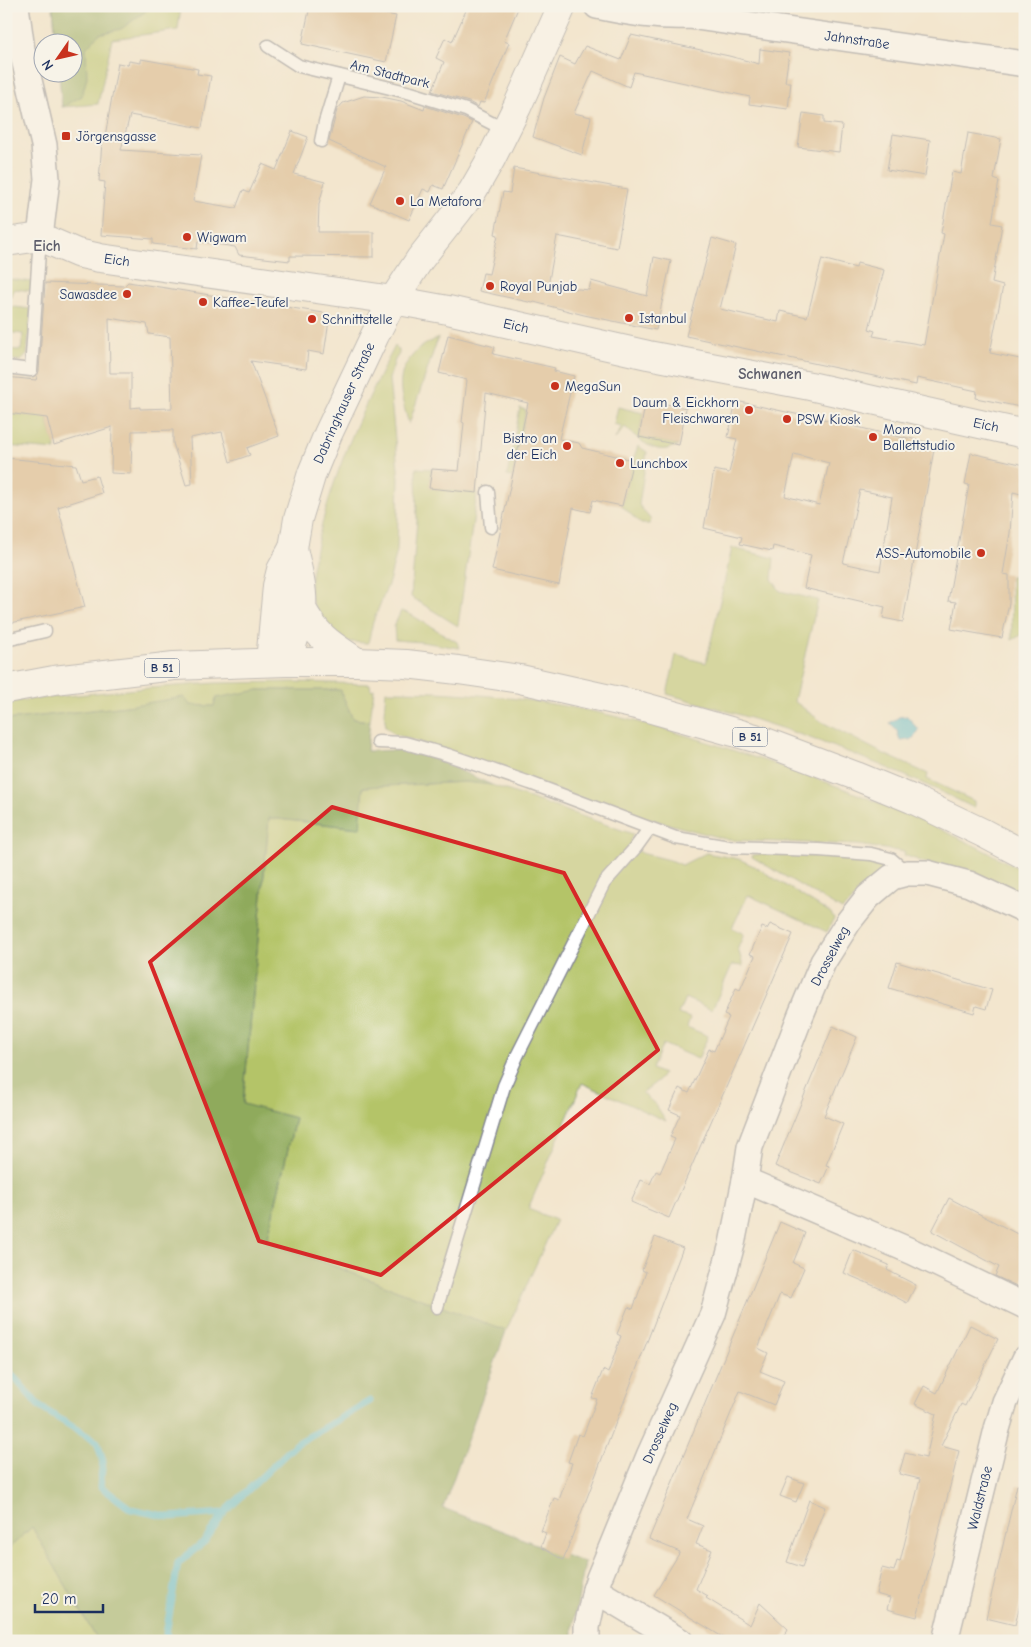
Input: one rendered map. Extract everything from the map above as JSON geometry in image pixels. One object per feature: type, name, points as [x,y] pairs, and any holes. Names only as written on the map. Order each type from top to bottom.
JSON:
[{"type":"main road","name":"Dabringhauser Straße","points":[[278,662],[277,586],[281,570],[293,548],[298,519],[312,473],[328,434],[374,335],[393,300],[420,259],[472,192],[505,130],[562,6]]},
{"type":"main road","points":[[6,242],[40,237]]},
{"type":"main road","name":"Eich","points":[[40,237],[77,253],[100,258],[393,300],[448,310],[648,356],[810,386],[1025,434]]},
{"type":"main road","name":"Dabringhauser Straße","points":[[278,662],[297,631],[302,609],[301,584],[293,548]]},
{"type":"main road","points":[[302,609],[311,626],[328,643],[365,662]]},
{"type":"main road","name":"B 51","points":[[6,689],[54,680],[174,666],[278,662],[406,664],[520,679],[641,706],[755,738],[912,799],[1025,855]]},
{"type":"street","points":[[16,6],[22,50],[44,145],[47,178],[40,237]]},
{"type":"street","name":"Jahnstraße","points":[[596,6],[632,14],[658,17],[679,11],[1025,64]]},
{"type":"street","name":"Drosselweg","points":[[587,1641],[587,1627],[599,1578],[650,1456],[714,1314],[732,1244],[750,1147],[800,1017],[824,962],[849,921],[868,897],[892,878],[907,873],[927,873],[969,884],[1025,910]]},
{"type":"street","points":[[745,1180],[913,1252],[1025,1306]]},
{"type":"street","name":"Waldstraße","points":[[945,1641],[997,1429],[1005,1402],[1025,1359]]},
{"type":"street","points":[[595,1590],[680,1641]]},
{"type":"lane","name":"Am Stadtpark","points":[[268,46],[300,66],[411,93],[466,110],[505,130]]},
{"type":"lane","points":[[320,141],[339,76]]},
{"type":"lane","points":[[6,367],[31,370],[40,237]]},
{"type":"lane","points":[[488,492],[491,527]]},
{"type":"lane","points":[[6,640],[45,631]]},
{"type":"lane","points":[[378,742],[405,743],[448,755],[530,783],[676,838],[729,847],[871,854],[891,859],[907,873]]},
{"type":"lane","points":[[437,1308],[504,1086],[517,1056],[604,883],[636,847],[649,829]]},
{"type":"highlighted area","points":[[332,807],[564,873],[658,1050],[381,1275],[259,1241],[150,962]]},
{"type":"green space","points":[[53,6],[181,6],[178,30],[112,39],[98,104],[62,107],[60,82],[82,82],[82,32],[55,32]]},
{"type":"green space","points":[[53,6],[147,6],[150,8],[121,29],[99,34],[86,48],[87,77],[82,96],[62,107],[60,82],[82,82],[82,32],[55,32]]},
{"type":"green space","points":[[8,279],[32,282],[33,291],[14,289],[11,296],[7,295],[6,284]]},
{"type":"green space","points":[[6,306],[31,309],[27,355],[21,361],[6,359],[6,349],[21,350],[23,334],[13,333],[6,328]]},
{"type":"green space","points":[[438,338],[409,424],[401,389],[403,372],[406,364],[418,350]]},
{"type":"green space","points":[[395,346],[399,350],[399,354],[389,379],[399,479],[397,551],[389,582],[373,622],[368,643],[350,642],[334,635],[313,605],[310,592],[311,574],[322,523],[348,445],[370,395]]},
{"type":"green space","points":[[30,379],[36,380],[56,450],[6,446],[6,413],[27,415]]},
{"type":"green space","points":[[618,407],[643,413],[639,437],[679,445],[667,449],[655,448],[644,443],[625,427],[615,439],[622,426],[614,424]]},
{"type":"green space","points":[[520,408],[526,410],[512,477],[507,476]]},
{"type":"green space","points":[[638,446],[647,452],[639,505],[651,520],[649,524],[641,524],[622,506]]},
{"type":"green space","points":[[416,468],[431,469],[430,488],[477,493],[458,626],[411,597],[417,520]]},
{"type":"green space","points":[[732,548],[774,558],[772,579],[780,591],[818,600],[794,701],[822,722],[928,774],[927,779],[974,801],[974,808],[904,775],[833,746],[784,729],[667,694],[676,655],[706,663]]},
{"type":"green space","points":[[1021,576],[1025,633],[1012,640],[1011,577]]},
{"type":"green space","points":[[401,611],[408,613],[457,642],[459,648],[395,640],[394,626]]},
{"type":"green space","points":[[297,682],[370,684],[371,690],[374,689],[370,721],[353,719],[340,690],[258,690],[214,706],[127,706],[6,720],[6,702],[216,683]]},
{"type":"green space","points":[[258,690],[340,690],[353,719],[370,721],[367,751],[398,750],[432,758],[492,785],[466,782],[363,787],[360,828],[269,818],[243,1104],[295,1118],[267,1241],[506,1331],[443,1508],[585,1563],[573,1627],[573,1641],[98,1641],[32,1527],[6,1551],[6,720],[127,706],[184,697],[190,705],[214,706],[216,698]]},
{"type":"green space","points":[[386,691],[484,695],[549,703],[613,716],[724,747],[855,793],[925,822],[992,854],[1025,872],[1025,899],[904,855],[905,852],[858,845],[729,840],[604,807],[468,758],[394,734],[386,727],[384,713]]},
{"type":"green space","points":[[467,782],[492,785],[633,834],[630,841],[641,853],[682,865],[706,853],[739,859],[756,867],[831,914],[834,919],[827,932],[748,895],[732,928],[744,934],[738,948],[743,966],[732,965],[712,1010],[685,998],[678,1014],[690,1018],[687,1027],[708,1036],[698,1059],[663,1044],[652,1069],[663,1074],[660,1079],[642,1093],[656,1105],[666,1121],[582,1083],[528,1209],[556,1220],[506,1331],[267,1241],[295,1118],[243,1105],[269,818],[359,828],[363,787]]},
{"type":"green space","points":[[753,855],[860,858],[891,863],[842,910],[752,857]]},
{"type":"green space","points":[[32,1527],[98,1641],[6,1641],[6,1551]]},
{"type":"water","points":[[907,716],[919,730],[911,740],[902,741],[890,723],[899,717]]},
{"type":"building","points":[[310,6],[372,6],[371,11],[396,16],[386,62],[302,44]]},
{"type":"building","points":[[468,6],[519,6],[504,41],[509,43],[484,103],[480,102],[478,107],[469,102],[432,91],[444,62],[436,58],[445,38],[452,42]]},
{"type":"building","points":[[631,35],[759,64],[760,49],[789,53],[785,82],[791,82],[788,109],[749,104],[750,97],[634,72],[629,87],[593,71],[574,113],[591,117],[582,155],[533,137],[544,98],[560,57],[575,64],[585,46],[621,60]]},
{"type":"building","points":[[141,59],[198,69],[197,74],[211,76],[202,128],[130,115],[121,150],[201,155],[193,201],[236,208],[243,190],[249,193],[262,164],[276,170],[292,131],[308,137],[294,174],[325,182],[319,204],[318,232],[374,232],[374,257],[290,256],[290,261],[239,255],[235,247],[198,241],[197,249],[153,244],[153,239],[101,235],[105,182],[99,181],[102,142],[104,142],[118,63],[128,65],[129,61],[141,63]]},
{"type":"building","points":[[364,96],[401,101],[424,110],[425,106],[472,122],[443,189],[433,185],[430,192],[423,189],[409,220],[370,203],[386,167],[329,141],[337,110],[343,103]]},
{"type":"building","points":[[803,113],[824,116],[824,123],[842,125],[839,152],[798,147]]},
{"type":"building","points":[[968,133],[1001,139],[994,179],[999,181],[992,223],[1002,225],[992,283],[1003,286],[990,353],[1025,360],[1025,408],[976,398],[977,391],[917,378],[916,385],[686,336],[712,238],[736,245],[720,309],[778,322],[780,311],[807,317],[822,259],[856,268],[857,263],[884,270],[869,329],[875,331],[873,336],[924,345],[944,234],[941,233],[952,172],[961,174]]},
{"type":"building","points":[[893,134],[930,140],[925,176],[887,170]]},
{"type":"building","points":[[514,168],[627,189],[617,248],[557,236],[548,286],[589,290],[591,281],[647,296],[654,257],[671,261],[656,330],[479,291],[483,273],[489,274],[498,235],[495,234],[503,192],[510,193]]},
{"type":"building","points":[[128,282],[330,314],[324,354],[308,351],[306,369],[251,361],[279,436],[247,448],[250,455],[230,462],[222,432],[190,438],[192,484],[186,485],[173,443],[173,430],[132,431],[131,474],[111,473],[112,427],[54,445],[47,418],[6,413],[6,377],[36,380],[39,371],[45,283],[124,286]],"holes":[[[109,318],[147,324],[149,334],[170,337],[172,408],[131,408],[131,373],[110,373]]]},
{"type":"building","points":[[448,335],[495,347],[493,354],[555,368],[554,371],[574,376],[559,439],[579,443],[582,448],[633,460],[622,506],[593,500],[590,512],[573,508],[559,585],[492,570],[528,403],[486,393],[477,493],[429,488],[432,469],[459,471],[467,380],[439,373]]},
{"type":"building","points":[[646,400],[686,408],[679,445],[639,437]]},
{"type":"building","points":[[736,401],[935,444],[903,622],[883,618],[885,607],[804,588],[811,555],[773,546],[772,551],[740,544],[742,537],[704,528],[714,470],[729,473],[737,439],[728,437]],"holes":[[[794,454],[829,463],[819,505],[785,496]],[[860,490],[892,497],[880,571],[843,563]]]},
{"type":"building","name":"ASS-Automobile","points":[[971,453],[1025,465],[1025,495],[1013,492],[1010,533],[1003,574],[1009,575],[1009,603],[1002,638],[951,629],[956,602],[948,601],[969,485],[965,484]]},
{"type":"building","points":[[6,458],[76,465],[81,480],[97,476],[102,493],[58,507],[85,607],[6,624]]},
{"type":"building","points":[[770,924],[793,934],[669,1218],[631,1202],[641,1180],[650,1184],[656,1171],[660,1173],[675,1139],[670,1137],[680,1115],[669,1110],[679,1088],[689,1093],[709,1049],[714,1051],[729,1017],[724,1015],[736,988],[740,990],[755,956],[750,954],[762,927],[767,929]]},
{"type":"building","points":[[897,962],[992,990],[986,1009],[976,1006],[974,1013],[889,988]]},
{"type":"building","points":[[833,1026],[857,1037],[824,1116],[843,1124],[826,1165],[829,1166],[821,1184],[775,1166]]},
{"type":"building","points":[[949,1198],[1025,1238],[1025,1276],[1019,1287],[995,1276],[999,1267],[932,1231]]},
{"type":"building","points":[[780,1222],[805,1233],[793,1263],[804,1268],[791,1298],[780,1294],[758,1348],[768,1353],[760,1371],[784,1381],[774,1405],[740,1391],[687,1519],[703,1526],[696,1544],[712,1550],[696,1589],[708,1596],[706,1598],[750,1625],[760,1603],[788,1629],[781,1641],[729,1641],[654,1595],[680,1552],[649,1539]]},
{"type":"building","points":[[655,1237],[683,1248],[563,1560],[541,1547],[546,1533],[541,1531],[554,1498],[559,1500],[572,1463],[568,1462],[578,1434],[583,1436],[597,1399],[592,1398],[603,1370],[608,1373],[621,1336],[617,1334],[628,1307],[633,1309],[646,1272],[642,1270]]},
{"type":"building","points":[[853,1250],[889,1265],[887,1270],[916,1285],[907,1303],[879,1288],[844,1273]]},
{"type":"building","points":[[970,1325],[998,1339],[965,1406],[961,1404],[941,1446],[959,1451],[917,1617],[887,1609],[890,1598],[876,1594],[882,1568],[894,1571],[897,1561],[900,1562],[920,1479],[899,1474],[905,1453],[926,1458],[936,1414],[915,1404],[924,1386],[937,1393]]},
{"type":"building","points":[[788,1477],[804,1483],[796,1502],[780,1496]]},
{"type":"building","points":[[1017,1485],[1025,1486],[1025,1584],[1015,1625],[986,1618]]},
{"type":"building","points":[[809,1500],[825,1507],[802,1567],[787,1562]]},
{"type":"waterway","points":[[6,1368],[40,1407],[97,1442],[103,1461],[100,1486],[131,1509],[169,1517],[224,1513]]},
{"type":"waterway","points":[[171,1641],[166,1634],[178,1563],[205,1541],[224,1513],[296,1444],[370,1401]]},
{"type":"place","name":"Jörgensgasse","points":[[66,136]]},
{"type":"place","name":"La Metafora","points":[[400,201]]},
{"type":"place","name":"Wigwam","points":[[187,237]]},
{"type":"place","name":"Royal Punjab","points":[[490,286]]},
{"type":"place","name":"Sawasdee","points":[[127,294]]},
{"type":"place","name":"Kaffee-Teufel","points":[[203,302]]},
{"type":"place","name":"Istanbul","points":[[629,318]]},
{"type":"place","name":"Schnittstelle","points":[[312,319]]},
{"type":"place","name":"MegaSun","points":[[555,386]]},
{"type":"place","name":"Daum & Eickhorn Fleischwaren","points":[[749,410]]},
{"type":"place","name":"PSW Kiosk","points":[[787,419]]},
{"type":"place","name":"Momo Ballettstudio","points":[[873,437]]},
{"type":"place","name":"Bistro an der Eich","points":[[567,446]]},
{"type":"place","name":"Lunchbox","points":[[620,463]]},
{"type":"place","name":"ASS-Automobile","points":[[981,553]]},
{"type":"district","name":"Eich","points":[[47,246]]},
{"type":"district","name":"Schwanen","points":[[770,374]]}]
